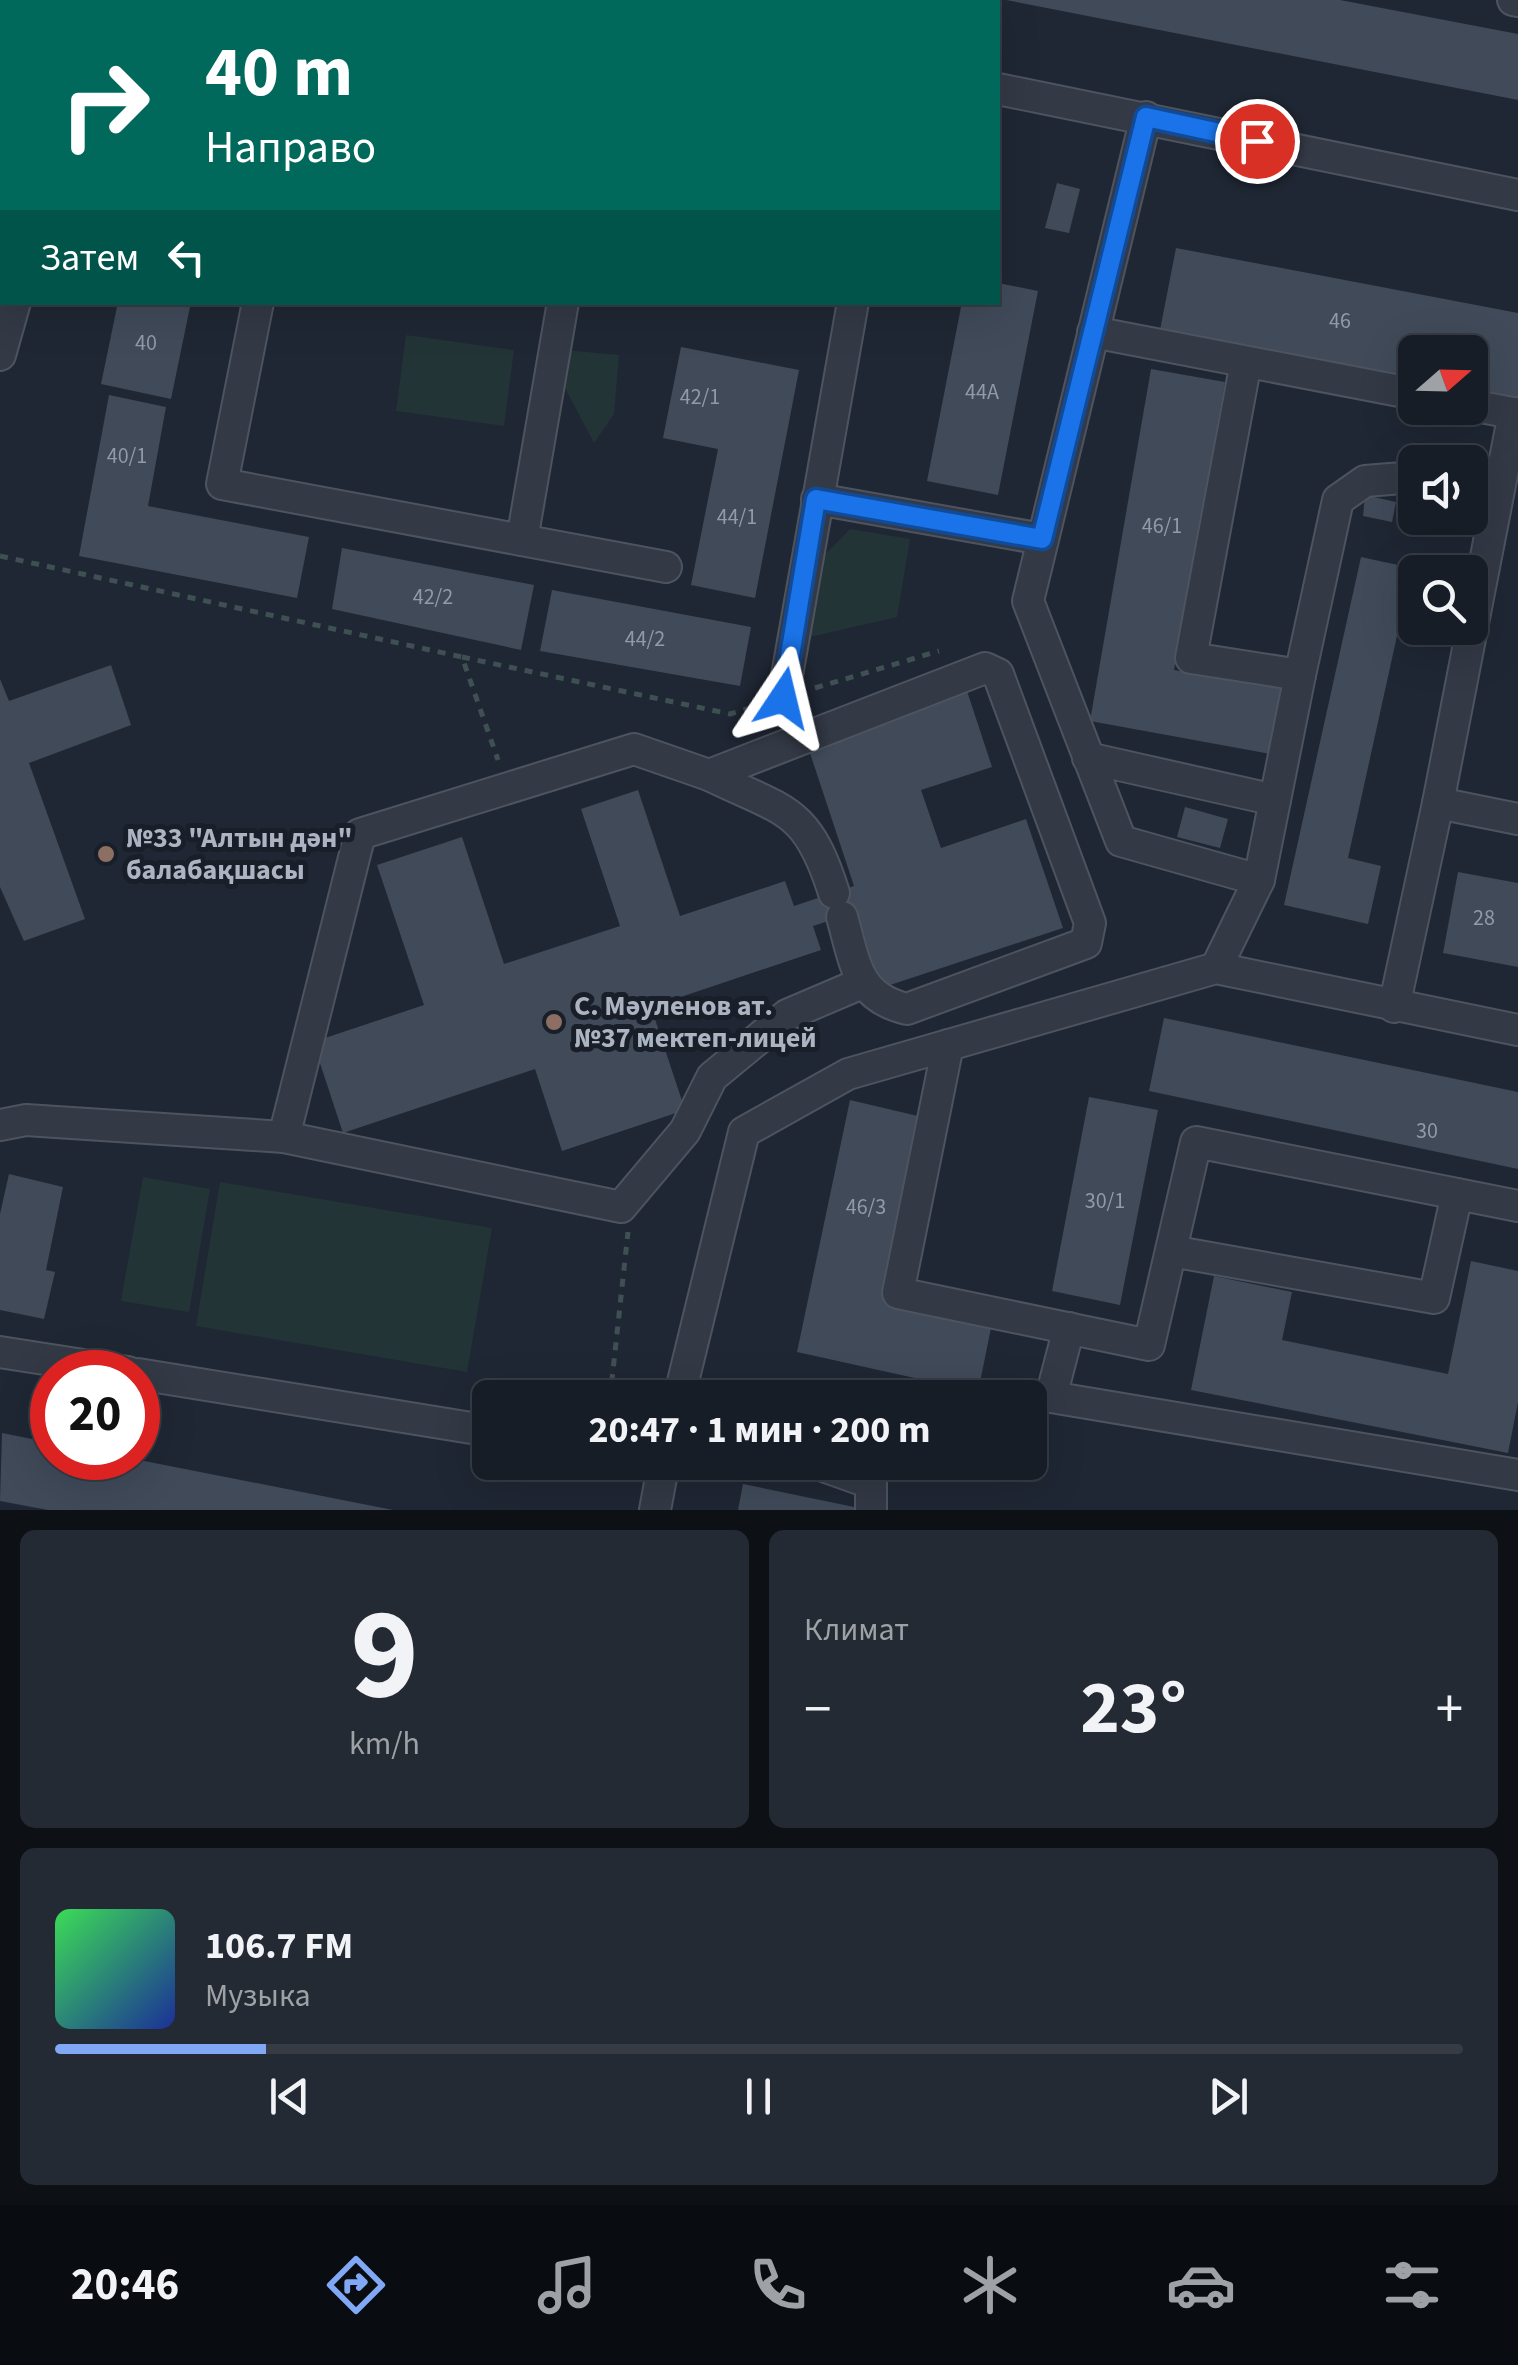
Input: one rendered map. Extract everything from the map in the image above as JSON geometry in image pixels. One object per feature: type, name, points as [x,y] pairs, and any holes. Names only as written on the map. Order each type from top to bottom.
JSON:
[{"type":"street","points":[[1000,89],[1518,196]]},
{"type":"street","points":[[1146,117],[1028,601],[1121,841],[1260,880]]},
{"type":"street","points":[[0,355],[14,305]]},
{"type":"street","points":[[257,305],[222,484],[666,567]]},
{"type":"street","points":[[522,540],[562,305]]},
{"type":"street","points":[[783,698],[853,305]]},
{"type":"street","points":[[1093,332],[1398,391]]},
{"type":"street","points":[[1246,362],[1191,658],[1300,675]]},
{"type":"street","points":[[1488,409],[1516,414],[1488,482]]},
{"type":"street","points":[[1216,968],[1260,880],[1338,500],[1365,481],[1398,478]]},
{"type":"street","points":[[816,499],[1042,539]]},
{"type":"street","points":[[1394,1007],[1438,802],[1477,535]]},
{"type":"street","points":[[284,1138],[360,834],[634,749],[709,775],[799,820],[819,844],[862,983],[880,1003],[907,1009],[1086,943],[1090,923],[998,674],[985,668],[709,775]]},
{"type":"street","points":[[1088,758],[1275,800]]},
{"type":"street","points":[[1438,802],[1518,818]]},
{"type":"street","points":[[683,1380],[744,1132],[848,1074],[1216,968],[1518,1030]]},
{"type":"street","points":[[0,1125],[26,1120],[284,1138],[621,1206],[685,1130],[712,1077],[788,1016],[862,983]]},
{"type":"street","points":[[948,1045],[898,1293],[1150,1344],[1196,1142],[1518,1206]]},
{"type":"street","points":[[1171,1250],[1434,1298],[1457,1194]]},
{"type":"street","points":[[1069,1328],[1051,1397],[1518,1475]]},
{"type":"street","points":[[0,1352],[30,1357]]},
{"type":"street","points":[[160,1378],[472,1428]]},
{"type":"street","points":[[655,1510],[661,1480]]},
{"type":"street","points":[[865,1480],[871,1482],[872,1510]]},
{"type":"path","points":[[0,556],[730,714],[948,648]]},
{"type":"path","points":[[462,658],[508,788]]},
{"type":"path","points":[[612,1380],[630,1241],[621,1206]]},
{"type":"shaded area","points":[[406,335],[514,350],[504,426],[396,411]]},
{"type":"shaded area","points":[[544,348],[619,355],[614,414],[594,443]]},
{"type":"shaded area","points":[[850,529],[910,539],[897,617],[801,639],[812,568]]},
{"type":"shaded area","points":[[143,1177],[210,1189],[189,1312],[121,1301]]},
{"type":"shaded area","points":[[220,1182],[492,1228],[467,1372],[196,1326]]},
{"type":"building","points":[[1006,0],[1340,0],[1518,34],[1518,100]]},
{"type":"building","points":[[1057,183],[1080,189],[1069,233],[1045,228]]},
{"type":"building","points":[[1176,248],[1518,313],[1518,398],[1488,392],[1488,335],[1398,335],[1398,376],[1160,330]]},
{"type":"building","points":[[1000,283],[1038,291],[998,495],[927,481],[961,305],[1000,305]]},
{"type":"building","points":[[117,305],[190,305],[171,399],[101,384]]},
{"type":"building","points":[[681,347],[799,370],[755,598],[691,585],[718,449],[663,438]]},
{"type":"building","points":[[1151,369],[1225,382],[1174,670],[1288,690],[1276,755],[1090,721]]},
{"type":"building","points":[[109,395],[166,407],[148,506],[309,537],[297,598],[79,556]]},
{"type":"building","points":[[1365,495],[1396,502],[1392,522],[1363,516]]},
{"type":"building","points":[[342,548],[534,585],[521,650],[332,609]]},
{"type":"building","points":[[1361,557],[1398,565],[1398,631],[1348,858],[1381,866],[1368,924],[1284,905]]},
{"type":"building","points":[[552,590],[751,627],[740,686],[540,651]]},
{"type":"building","points":[[111,665],[131,725],[29,763],[85,919],[24,941],[0,887],[0,679],[9,701]]},
{"type":"building","points":[[966,688],[992,767],[921,790],[941,848],[1026,819],[1063,928],[878,989],[853,913],[813,926],[821,950],[651,1007],[685,1110],[562,1151],[535,1069],[343,1133],[313,1042],[424,1005],[377,865],[462,837],[504,964],[620,926],[581,809],[638,790],[680,916],[785,881],[794,906],[854,886],[806,741]]},
{"type":"building","points":[[1185,807],[1228,819],[1220,848],[1177,837]]},
{"type":"building","points":[[1458,872],[1518,883],[1518,967],[1443,953]]},
{"type":"building","points":[[1164,1018],[1518,1092],[1518,1169],[1149,1091]]},
{"type":"building","points":[[1089,1097],[1158,1110],[1120,1305],[1052,1291]]},
{"type":"building","points":[[850,1100],[922,1117],[886,1297],[993,1318],[980,1380],[924,1380],[797,1352]]},
{"type":"building","points":[[9,1174],[63,1187],[46,1270],[55,1272],[44,1319],[0,1310],[0,1214]]},
{"type":"building","points":[[1471,1261],[1518,1271],[1518,1402],[1508,1453],[1191,1390],[1214,1276],[1292,1292],[1282,1340],[1448,1374]]},
{"type":"building","points":[[2,1433],[30,1439],[30,1480],[160,1480],[160,1464],[393,1510],[48,1510],[0,1501]]},
{"type":"building","points":[[743,1484],[859,1508],[859,1510],[738,1510]]},
{"type":"place","name":"№33 \"Алтын дән\" балабақшасы","points":[[106,854]]},
{"type":"place","name":"С. Мәуленов ат. №37 мектеп-лицей","points":[[554,1022]]},
{"type":"route","points":[[783,698],[816,499],[1042,539],[1146,117],[1257,141]]}]
